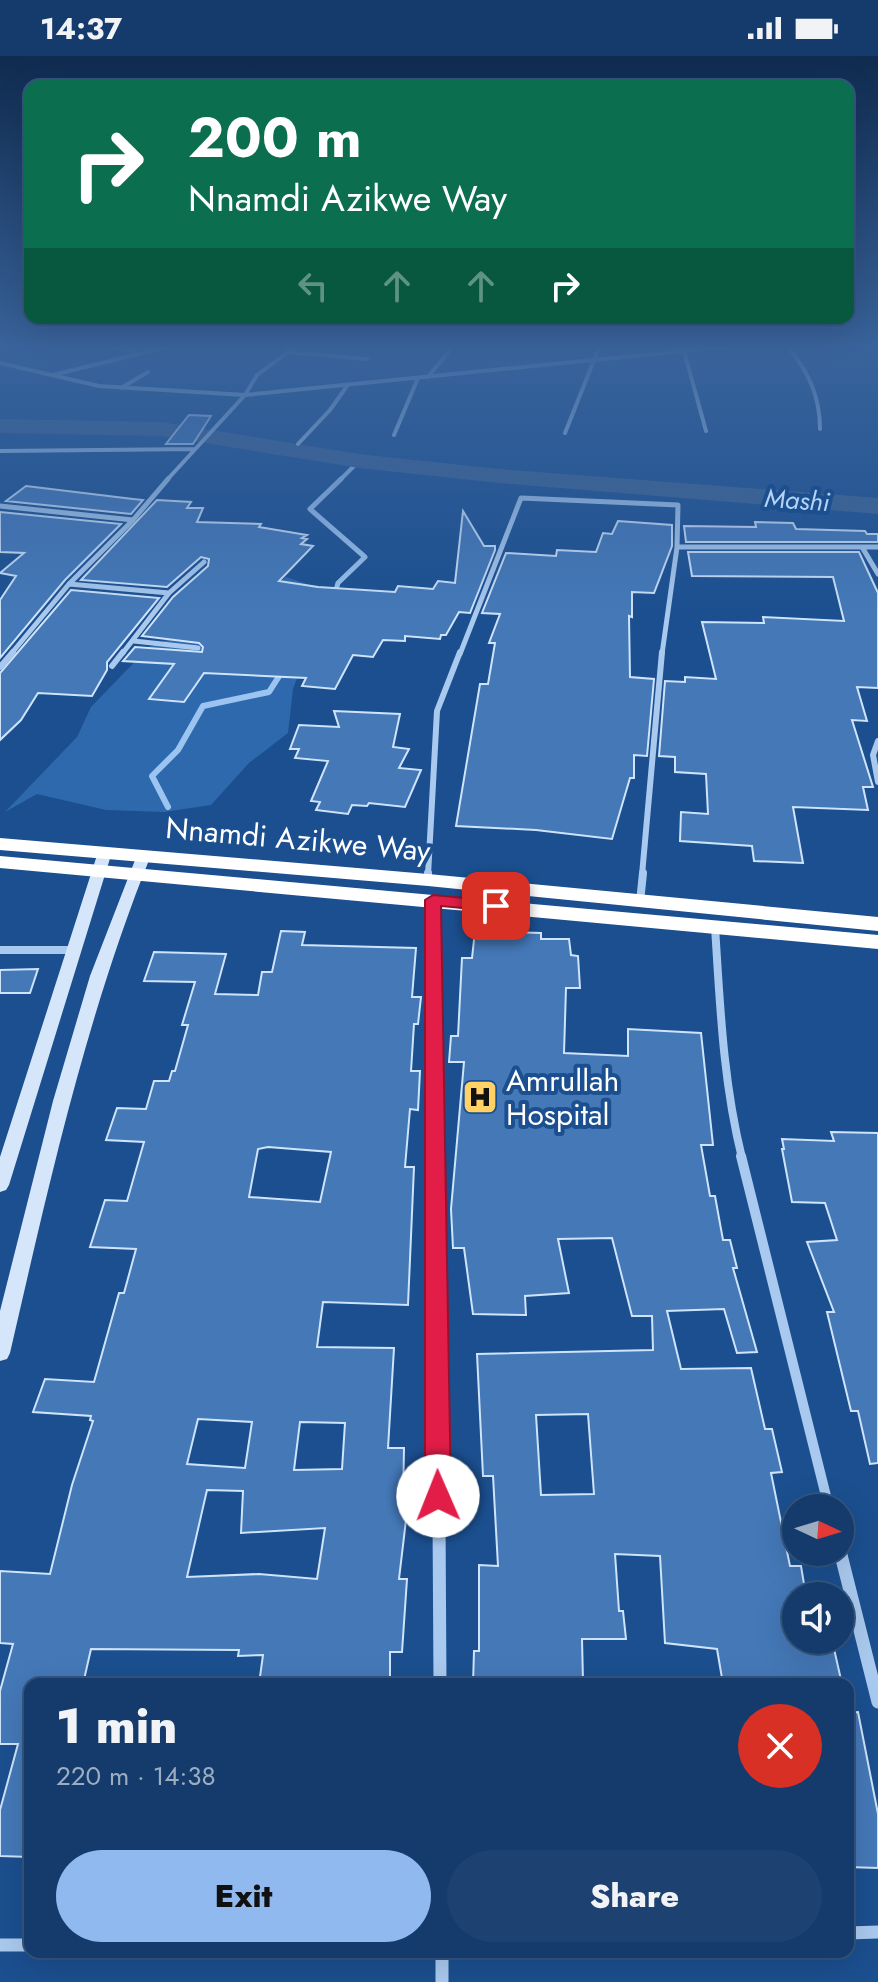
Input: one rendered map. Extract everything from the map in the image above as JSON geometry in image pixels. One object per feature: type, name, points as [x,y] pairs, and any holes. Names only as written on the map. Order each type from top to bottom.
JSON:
[{"type":"highway","name":"Nnamdi Azikwe Way","points":[[0,844],[103,862]]},
{"type":"highway","name":"Nnamdi Azikwe Way","points":[[0,862],[103,862],[431,890],[640,902],[878,924]]},
{"type":"highway","name":"Nnamdi Azikwe Way","points":[[431,890],[715,927],[878,942]]},
{"type":"street","points":[[0,667],[69,584],[133,520],[207,435]]},
{"type":"street","points":[[298,444],[307,435]]},
{"type":"street","points":[[0,451],[195,449]]},
{"type":"street","points":[[440,1678],[431,890],[437,711],[521,498],[678,505],[677,547],[664,625],[640,902]]},
{"type":"street","points":[[0,506],[133,520]]},
{"type":"street","points":[[677,547],[878,547]]},
{"type":"street","points":[[862,547],[878,574]]},
{"type":"street","points":[[112,666],[169,593],[204,562]]},
{"type":"street","points":[[69,584],[169,593]]},
{"type":"street","points":[[134,641],[198,648]]},
{"type":"street","points":[[878,741],[873,755],[878,782]]},
{"type":"street","points":[[0,1185],[4,1156],[103,862]]},
{"type":"street","points":[[0,1353],[49,1154],[106,948],[140,865]]},
{"type":"street","points":[[715,927],[723,1044],[733,1123],[826,1494]]},
{"type":"street","points":[[0,950],[73,950]]},
{"type":"street","points":[[844,1566],[878,1702]]},
{"type":"street","points":[[854,1933],[878,1932]]},
{"type":"street","points":[[0,1945],[24,1945]]},
{"type":"street","points":[[442,1958],[442,1982]]},
{"type":"shaded area","points":[[286,577],[360,602],[310,644],[293,689],[288,733],[249,763],[211,805],[164,812],[106,810],[37,794],[5,812],[77,737],[91,707],[149,647],[248,609]]},
{"type":"building","points":[[173,435],[199,435],[193,444],[166,444]]},
{"type":"building","points":[[26,486],[143,500],[131,514],[6,501]]},
{"type":"building","points":[[157,500],[191,502],[187,508],[203,508],[197,522],[261,524],[259,527],[307,535],[302,538],[307,539],[301,544],[313,546],[279,581],[318,587],[395,592],[398,586],[433,589],[438,581],[455,583],[463,511],[484,546],[495,546],[495,550],[470,613],[459,612],[446,635],[441,635],[440,639],[405,636],[405,641],[383,640],[373,657],[353,655],[335,689],[302,686],[306,678],[204,673],[184,702],[149,699],[174,664],[123,661],[135,647],[202,652],[203,647],[199,643],[142,636],[173,597],[208,566],[209,559],[201,557],[167,587],[81,580]]},
{"type":"building","points":[[0,512],[121,524],[65,580],[0,658],[0,600],[16,576],[0,573],[24,553],[0,552]]},
{"type":"building","points":[[618,521],[672,525],[672,546],[654,593],[632,592],[632,617],[629,616],[630,677],[654,679],[647,756],[634,755],[634,778],[630,778],[612,839],[536,830],[456,826],[480,684],[488,684],[495,643],[489,643],[500,614],[482,613],[506,553],[556,556],[557,550],[596,552],[603,533],[612,534]]},
{"type":"building","points":[[755,522],[793,523],[796,529],[865,531],[867,534],[878,534],[878,542],[686,542],[684,526],[756,527]]},
{"type":"building","points":[[688,552],[859,552],[878,593],[878,688],[857,687],[867,721],[852,720],[873,787],[863,787],[868,810],[793,807],[803,863],[754,861],[752,846],[680,841],[681,812],[708,814],[706,774],[675,772],[675,757],[659,756],[665,681],[685,682],[685,677],[716,679],[702,622],[764,623],[763,617],[844,621],[833,577],[692,576]]},
{"type":"building","points":[[71,590],[159,598],[107,662],[107,670],[92,696],[38,693],[21,720],[0,740],[0,673]]},
{"type":"building","points":[[334,711],[400,714],[393,747],[409,749],[399,768],[421,770],[405,807],[369,803],[367,806],[352,805],[348,814],[316,810],[320,802],[311,801],[328,761],[295,758],[299,749],[290,749],[299,725],[339,727]]},
{"type":"building","points":[[281,931],[305,932],[302,945],[416,948],[412,997],[421,997],[418,1024],[414,1024],[411,1071],[420,1071],[418,1110],[410,1109],[405,1167],[414,1167],[408,1305],[323,1302],[317,1347],[394,1348],[388,1448],[404,1448],[403,1502],[408,1503],[399,1579],[407,1579],[402,1652],[390,1652],[390,1678],[260,1678],[263,1655],[238,1656],[239,1650],[91,1649],[84,1678],[24,1678],[24,1857],[0,1856],[0,1810],[18,1744],[0,1744],[0,1691],[13,1644],[0,1643],[0,1571],[50,1574],[72,1485],[93,1421],[90,1420],[91,1416],[33,1412],[45,1379],[94,1382],[119,1293],[124,1293],[136,1249],[90,1247],[105,1200],[127,1201],[144,1142],[106,1140],[117,1108],[146,1109],[154,1081],[169,1081],[172,1071],[175,1071],[188,1025],[182,1025],[195,982],[144,981],[154,952],[226,954],[215,994],[258,995],[262,972],[272,972]],"holes":[[[268,1147],[331,1152],[320,1202],[249,1197],[258,1149]],[[198,1419],[252,1422],[245,1468],[187,1464]],[[300,1422],[345,1423],[342,1469],[294,1470]],[[207,1490],[243,1491],[241,1533],[325,1528],[317,1579],[259,1574],[187,1577]]]},
{"type":"building","points":[[475,931],[541,933],[541,939],[569,939],[571,955],[578,956],[580,988],[566,988],[564,1053],[628,1056],[628,1029],[701,1033],[713,1145],[701,1145],[710,1196],[715,1196],[723,1240],[730,1240],[737,1268],[733,1268],[757,1352],[737,1353],[724,1309],[667,1311],[681,1369],[751,1368],[765,1429],[772,1429],[782,1472],[771,1473],[782,1527],[782,1566],[801,1566],[804,1582],[782,1582],[782,1654],[835,1654],[841,1678],[722,1678],[717,1649],[665,1643],[660,1556],[615,1554],[619,1611],[623,1611],[626,1639],[582,1639],[583,1678],[473,1678],[474,1651],[479,1651],[479,1565],[498,1566],[493,1476],[483,1476],[477,1354],[653,1350],[652,1316],[632,1316],[612,1238],[558,1239],[569,1293],[525,1296],[526,1315],[473,1314],[464,1248],[453,1248],[451,1209],[464,1062],[449,1062],[451,1036],[458,1036],[462,958],[472,958]],"holes":[[[588,1414],[594,1494],[541,1495],[536,1415]]]},
{"type":"building","points":[[38,969],[30,993],[0,993],[0,970]]},
{"type":"building","points":[[831,1132],[878,1133],[878,1463],[870,1464],[858,1411],[851,1411],[827,1312],[834,1312],[807,1242],[837,1240],[825,1203],[792,1202],[782,1149],[782,1139],[834,1141]]},
{"type":"building","points":[[854,1712],[858,1712],[878,1814],[878,1868],[854,1867]]},
{"type":"waterway","name":"Mashi","points":[[198,435],[359,461],[499,476],[878,506]]},
{"type":"waterway","points":[[341,479],[359,461]]},
{"type":"waterway","points":[[334,597],[338,583],[365,557],[310,509],[341,479]]},
{"type":"waterway","points":[[168,807],[152,776],[178,750],[203,706],[269,692],[283,670]]},
{"type":"place","name":"Amrullah Hospital","points":[[480,1097]]},
{"type":"route","points":[[438,1496],[433,900],[496,906]]}]
